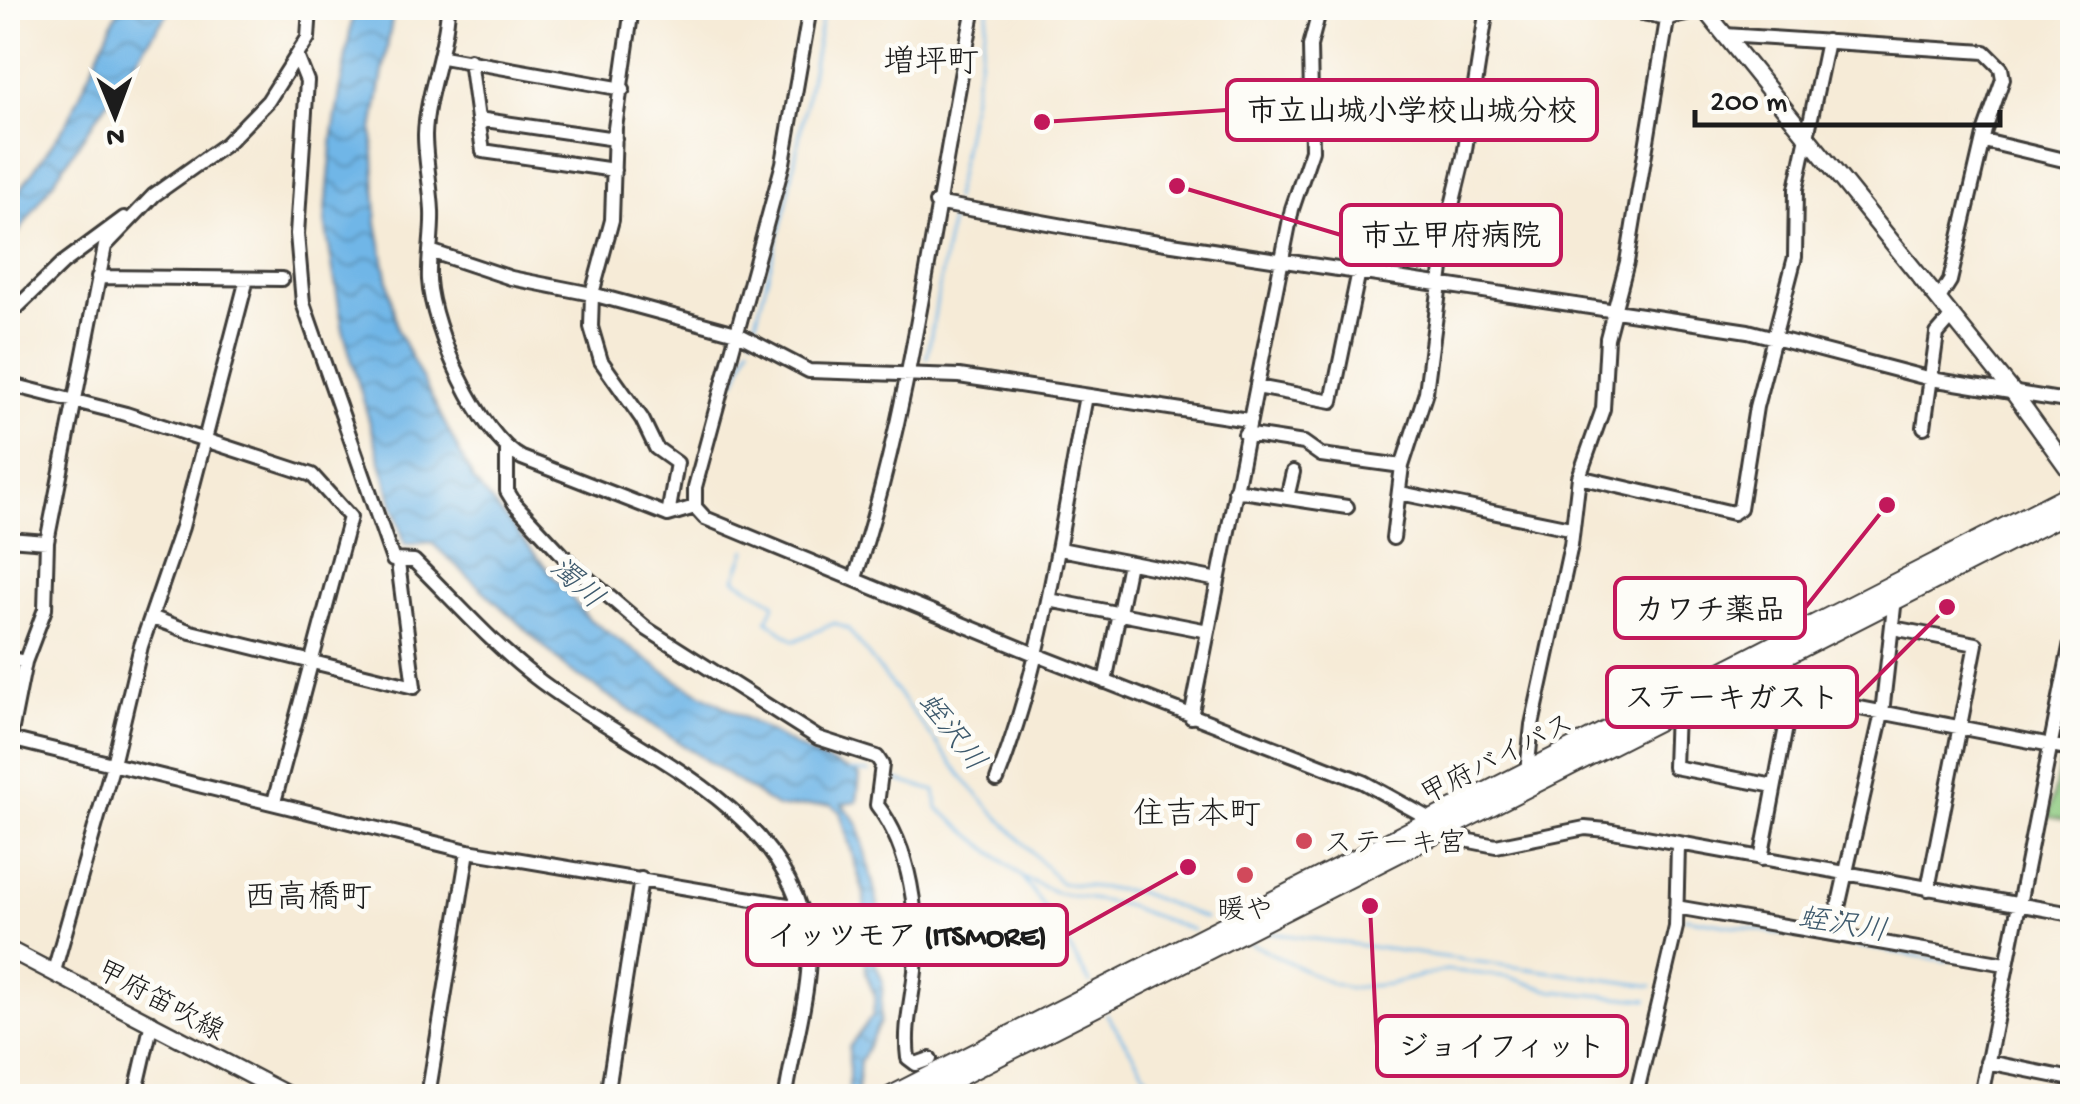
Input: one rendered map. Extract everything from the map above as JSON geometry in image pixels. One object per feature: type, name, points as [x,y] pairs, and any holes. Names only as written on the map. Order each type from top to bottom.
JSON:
[{"type":"highway","name":"甲府バイパス","points":[[1441,824],[1527,772],[2072,493]]},
{"type":"highway","name":"甲府バイパス","points":[[895,1094],[1052,1022],[2072,510]]},
{"type":"highway","name":"甲府バイパス","points":[[921,1096],[1052,1022]]},
{"type":"main road","points":[[1704,9],[2012,392],[2072,474]]},
{"type":"main road","name":"甲府笛吹線","points":[[8,948],[290,1096]]},
{"type":"street","points":[[8,316],[63,263],[226,144],[268,101],[297,56],[308,38],[310,8]]},
{"type":"street","points":[[448,8],[443,57],[425,136],[432,214],[429,282],[450,348],[479,415],[506,450],[668,514],[695,507]]},
{"type":"street","points":[[632,8],[615,139],[612,220],[592,294],[591,327],[601,362],[642,419],[656,448],[677,463],[668,514]]},
{"type":"street","points":[[695,507],[695,487],[709,424],[746,339],[783,164],[810,8]]},
{"type":"street","points":[[855,578],[887,471],[908,374],[934,249],[974,8]]},
{"type":"street","points":[[1191,716],[1292,209],[1312,150],[1310,46],[1320,8]]},
{"type":"street","points":[[1394,538],[1402,466],[1426,392],[1439,283],[1487,8]]},
{"type":"street","points":[[1616,8],[1669,12],[1704,9]]},
{"type":"street","points":[[1527,772],[1535,707],[1571,545],[1579,477],[1602,409],[1613,312],[1626,262],[1669,12]]},
{"type":"street","points":[[1725,35],[1987,53],[2003,79],[1950,281],[1938,300]]},
{"type":"street","points":[[1579,477],[1733,513],[1740,508],[1756,407],[1795,257],[1796,189],[1827,41]]},
{"type":"street","points":[[153,618],[414,687],[398,563],[303,303],[297,234],[307,81],[297,56]]},
{"type":"street","points":[[443,57],[623,89]]},
{"type":"street","points":[[470,60],[482,150],[614,170]]},
{"type":"street","points":[[478,119],[615,139]]},
{"type":"street","points":[[1984,142],[2072,162]]},
{"type":"street","points":[[154,196],[105,246],[47,542],[45,609],[25,662],[9,743],[113,764],[468,851],[800,907]]},
{"type":"street","points":[[939,204],[1748,331],[1772,340],[1901,368],[1931,379],[2072,402]]},
{"type":"street","points":[[430,251],[511,278],[592,294],[746,339],[809,372],[959,376],[1086,396],[1246,427],[1304,443],[1321,455],[1402,466]]},
{"type":"street","points":[[1257,387],[1332,401],[1359,271]]},
{"type":"street","points":[[98,277],[282,279]]},
{"type":"street","points":[[54,970],[113,764],[141,646],[153,618],[248,279]]},
{"type":"street","points":[[1924,427],[1938,334],[1951,318]]},
{"type":"street","points":[[8,384],[312,475],[350,517],[274,802]]},
{"type":"street","points":[[997,780],[1019,723],[1049,600],[1086,396]]},
{"type":"street","points":[[506,450],[507,491],[515,504],[612,603],[818,738],[876,757],[882,765],[877,805],[896,831],[914,908],[915,974],[907,1016],[908,1058],[916,1064],[930,1059]]},
{"type":"street","points":[[1287,498],[1293,472]]},
{"type":"street","points":[[1234,490],[1347,508]]},
{"type":"street","points":[[1400,493],[1570,528]]},
{"type":"street","points":[[695,507],[720,526],[855,578],[1036,656],[1362,782],[1470,841],[1496,846],[1585,828],[2072,914]]},
{"type":"street","points":[[8,540],[47,542]]},
{"type":"street","points":[[1060,549],[1218,580]]},
{"type":"street","points":[[398,563],[414,560],[534,677],[708,792],[766,842],[792,882],[809,948],[786,1096]]},
{"type":"street","points":[[1105,682],[1129,563]]},
{"type":"street","points":[[1832,934],[1882,713],[1894,598]]},
{"type":"street","points":[[1049,600],[1208,631]]},
{"type":"street","points":[[1893,628],[1976,644],[1928,889]]},
{"type":"street","points":[[1980,1096],[2072,637]]},
{"type":"street","points":[[8,658],[25,662]]},
{"type":"street","points":[[1761,859],[1792,696],[2072,749]]},
{"type":"street","points":[[1676,711],[1674,767],[1774,786]]},
{"type":"street","points":[[1636,1096],[1676,926],[1678,845]]},
{"type":"street","points":[[428,1096],[468,851]]},
{"type":"street","points":[[607,1096],[641,879]]},
{"type":"street","points":[[1676,907],[2006,964]]},
{"type":"street","points":[[135,1096],[152,1022]]},
{"type":"street","points":[[1987,1062],[2072,1079]]},
{"type":"green space","points":[[2072,755],[2072,821],[2049,817],[2061,757]]},
{"type":"water","points":[[119,8],[171,8],[8,248],[8,207],[68,121]]},
{"type":"water","points":[[354,8],[394,8],[373,130],[377,223],[397,329],[474,481],[589,619],[678,681],[810,754],[860,775],[857,802],[842,804],[858,823],[879,908],[874,959],[883,982],[880,1022],[860,1062],[857,1096],[849,1096],[849,1047],[873,1015],[875,997],[866,973],[864,894],[840,812],[831,804],[778,808],[568,669],[431,542],[405,545],[343,330],[325,222],[333,134]]},
{"type":"waterway","name":"蛭沢川","points":[[752,337],[786,206],[824,8]]},
{"type":"waterway","points":[[954,199],[989,8]]},
{"type":"waterway","points":[[927,358],[952,212]]},
{"type":"waterway","name":"蛭沢川","points":[[736,381],[750,345]]},
{"type":"waterway","name":"蛭沢川","points":[[746,550],[735,579],[775,603],[767,620],[794,641],[835,623],[848,629],[972,789],[1061,883],[1138,892],[1205,918]]},
{"type":"waterway","points":[[850,771],[869,772]]},
{"type":"waterway","points":[[893,779],[935,791],[938,808],[1021,876],[1051,916],[1090,983]]},
{"type":"waterway","points":[[1024,878],[1057,893],[1124,905],[1193,930]]},
{"type":"waterway","name":"蛭沢川","points":[[1685,918],[1948,961]]},
{"type":"waterway","name":"蛭沢川","points":[[1265,932],[1652,986]]},
{"type":"waterway","points":[[1250,943],[1349,988],[1389,984],[1446,970],[1509,977],[1552,991],[1647,1000]]},
{"type":"waterway","points":[[1106,1013],[1152,1084],[1219,1096]]},
{"type":"place","name":"市立山城小学校山城分校","points":[[1042,122]]},
{"type":"place","name":"市立甲府病院","points":[[1177,186]]},
{"type":"place","name":"カワチ薬品","points":[[1887,505]]},
{"type":"place","name":"ステーキガスト","points":[[1947,607]]},
{"type":"place","name":"ステーキ宮","points":[[1304,841]]},
{"type":"place","name":"イッツモア (ITSMORE)","points":[[1188,867]]},
{"type":"place","name":"暖や","points":[[1245,875]]},
{"type":"place","name":"ジョイフィット","points":[[1370,906]]},
{"type":"district","name":"増坪町","points":[[931,60]]},
{"type":"district","name":"住吉本町","points":[[1197,812]]},
{"type":"district","name":"西高橋町","points":[[308,895]]},
{"type":"water label","name":"濁川","points":[[578,582]]}]
